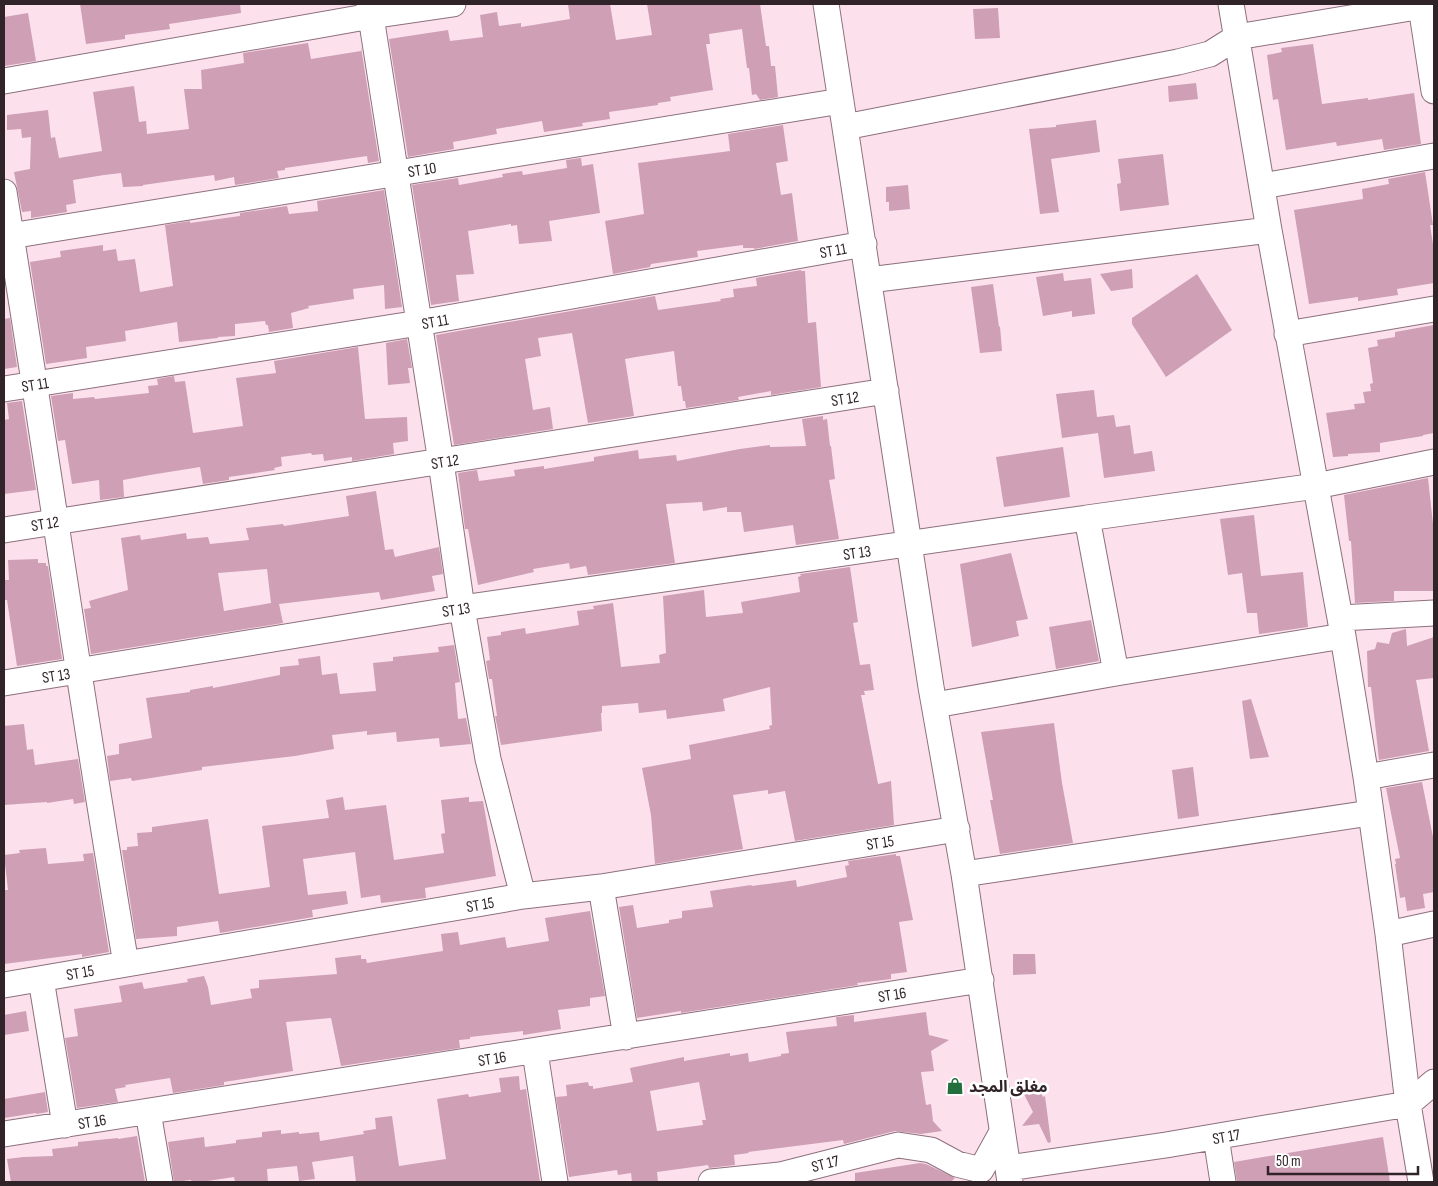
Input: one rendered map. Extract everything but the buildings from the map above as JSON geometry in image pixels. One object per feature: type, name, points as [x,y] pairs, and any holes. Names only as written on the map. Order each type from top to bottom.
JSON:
[{"type":"street","points":[[4,81],[370,10],[453,4]]},
{"type":"street","points":[[826,4],[935,705],[981,980],[1009,1175]]},
{"type":"street","points":[[1231,4],[1269,230],[1342,627],[1366,777],[1388,934],[1408,1104],[1421,1182]]},
{"type":"street","points":[[845,127],[1178,62],[1210,54],[1236,37],[1428,5],[1434,91]]},
{"type":"street","points":[[370,10],[462,608],[488,760],[523,896]]},
{"type":"street","name":"ST 10","points":[[7,236],[841,101]]},
{"type":"street","points":[[1262,186],[1434,156]]},
{"type":"street","points":[[4,192],[7,236],[34,384],[101,817],[126,964]]},
{"type":"street","points":[[870,280],[1269,230]]},
{"type":"street","name":"ST 11","points":[[4,389],[419,323],[864,244]]},
{"type":"street","points":[[1288,334],[1434,309]]},
{"type":"street","name":"ST 12","points":[[4,530],[886,391]]},
{"type":"street","name":"ST 13","points":[[4,683],[462,608],[1316,486],[1434,462]]},
{"type":"street","points":[[1087,518],[1116,673]]},
{"type":"street","points":[[935,705],[1116,673],[1342,627],[1434,613]]},
{"type":"street","points":[[1366,777],[1434,766]]},
{"type":"street","points":[[964,874],[1370,813]]},
{"type":"street","name":"ST 15","points":[[4,985],[523,896],[602,887],[957,829]]},
{"type":"street","points":[[602,887],[626,1037]]},
{"type":"street","points":[[1388,934],[1434,924]]},
{"type":"street","points":[[41,979],[65,1125]]},
{"type":"street","name":"ST 16","points":[[4,1134],[535,1052],[981,980]]},
{"type":"street","points":[[535,1052],[555,1182]]},
{"type":"street","points":[[1408,1104],[1434,1082]]},
{"type":"street","name":"ST 17","points":[[1009,1175],[1088,1157],[1408,1104]]},
{"type":"street","points":[[148,1112],[160,1182]]},
{"type":"street","name":"ST 17","points":[[711,1182],[780,1175],[898,1145],[931,1150],[957,1164],[981,1170],[1002,1132]]},
{"type":"street","points":[[1216,1137],[1223,1182]]},
{"type":"place","name":"مغلق المجد","points":[[955,1086]]}]
